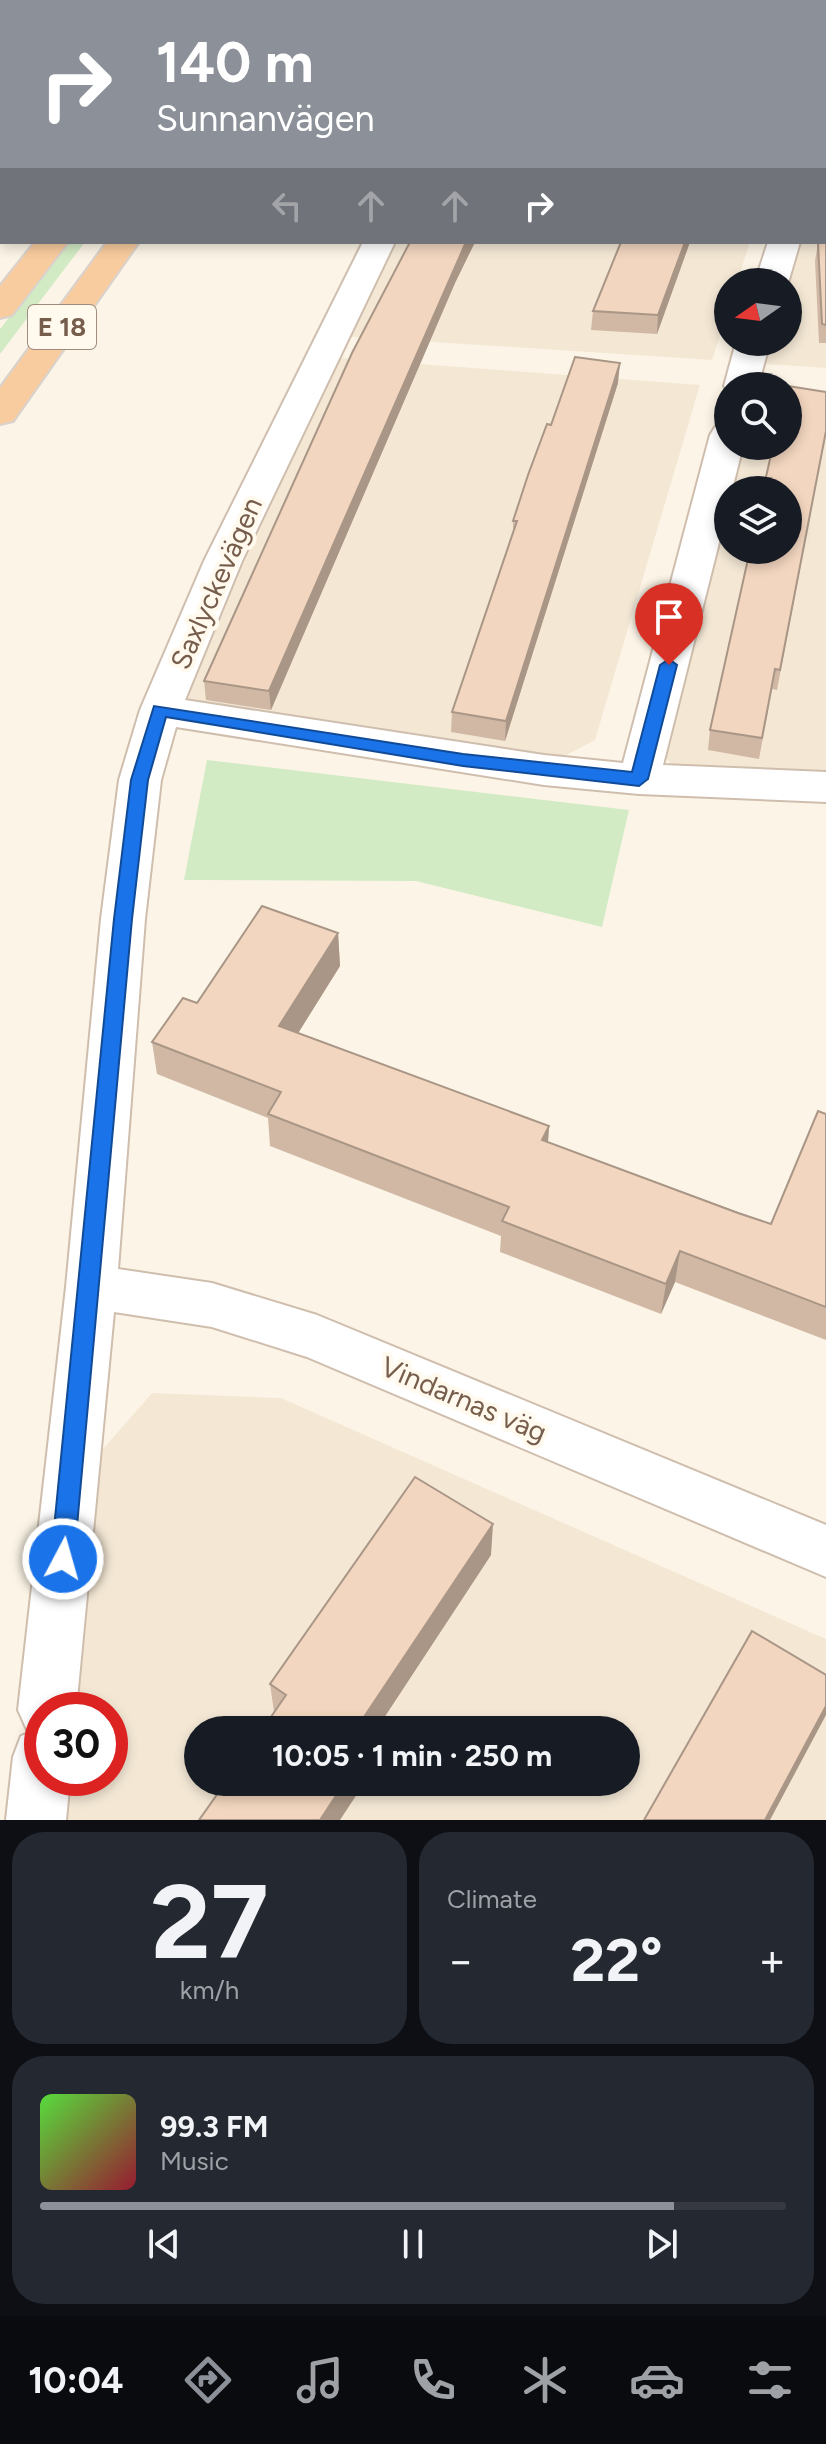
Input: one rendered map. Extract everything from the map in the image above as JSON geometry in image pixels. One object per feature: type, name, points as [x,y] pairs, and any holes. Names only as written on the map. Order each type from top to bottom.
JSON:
[{"type":"highway","name":"E 18","points":[[0,308],[50,244]]},
{"type":"highway","name":"E 18","points":[[0,413],[122,244]]},
{"type":"street","name":"Saxlyckevägen","points":[[49,1692],[91,1287],[123,919],[140,780],[160,710],[223,561],[378,244]]},
{"type":"street","points":[[776,268],[783,244]]},
{"type":"street","points":[[639,779],[722,460]]},
{"type":"street","points":[[160,710],[463,760],[639,779],[826,787]]},
{"type":"street","name":"Vindarnas väg","points":[[91,1287],[212,1305],[317,1338],[826,1551]]},
{"type":"street","points":[[36,1820],[38,1796]]},
{"type":"shaded area","points":[[386,244],[749,244],[742,268],[714,268],[712,360],[339,336]]},
{"type":"shaded area","points":[[782,244],[825,244],[826,368],[751,363],[753,356],[802,356],[802,268],[786,268]]},
{"type":"shaded area","points":[[328,357],[700,385],[595,740],[555,761],[192,707],[176,683]]},
{"type":"shaded area","points":[[826,393],[826,777],[676,770],[650,738],[714,479],[714,564],[802,564],[802,476],[715,476],[719,460],[802,460],[802,426]]},
{"type":"shaded area","points":[[152,1393],[281,1398],[826,1639],[826,1820],[62,1820],[64,1796],[128,1796],[128,1692],[71,1692],[89,1465]]},
{"type":"green space","points":[[65,244],[83,244],[0,354],[0,329]]},
{"type":"green space","points":[[207,760],[629,810],[602,927],[416,881],[184,880]]},
{"type":"building","points":[[409,244],[465,244],[269,691],[204,681],[352,353]]},
{"type":"building","points":[[620,244],[684,244],[658,315],[593,311]]},
{"type":"building","points":[[818,244],[826,244],[826,325],[822,324]]},
{"type":"building","points":[[575,357],[620,363],[506,721],[452,712],[517,521],[513,521],[528,475],[547,424],[551,425]]},
{"type":"building","points":[[802,388],[826,392],[826,431],[802,556],[802,476],[766,476],[770,460],[802,460]]},
{"type":"building","points":[[747,564],[800,564],[780,670],[775,669],[762,738],[710,730]]},
{"type":"building","points":[[262,906],[338,933],[279,1026],[549,1126],[542,1140],[738,1213],[771,1224],[818,1111],[826,1114],[826,1307],[680,1251],[666,1284],[502,1221],[509,1207],[268,1114],[281,1092],[152,1042],[183,998],[197,1003]]},
{"type":"building","points":[[415,1477],[493,1524],[365,1716],[272,1716],[286,1695],[270,1684]]},
{"type":"building","points":[[752,1631],[826,1675],[826,1706],[765,1820],[644,1820]]},
{"type":"building","points":[[216,1796],[336,1796],[320,1820],[199,1820]]},
{"type":"route","points":[[63,1559],[91,1287],[123,919],[140,780],[160,710],[463,760],[639,779],[669,665]]}]
